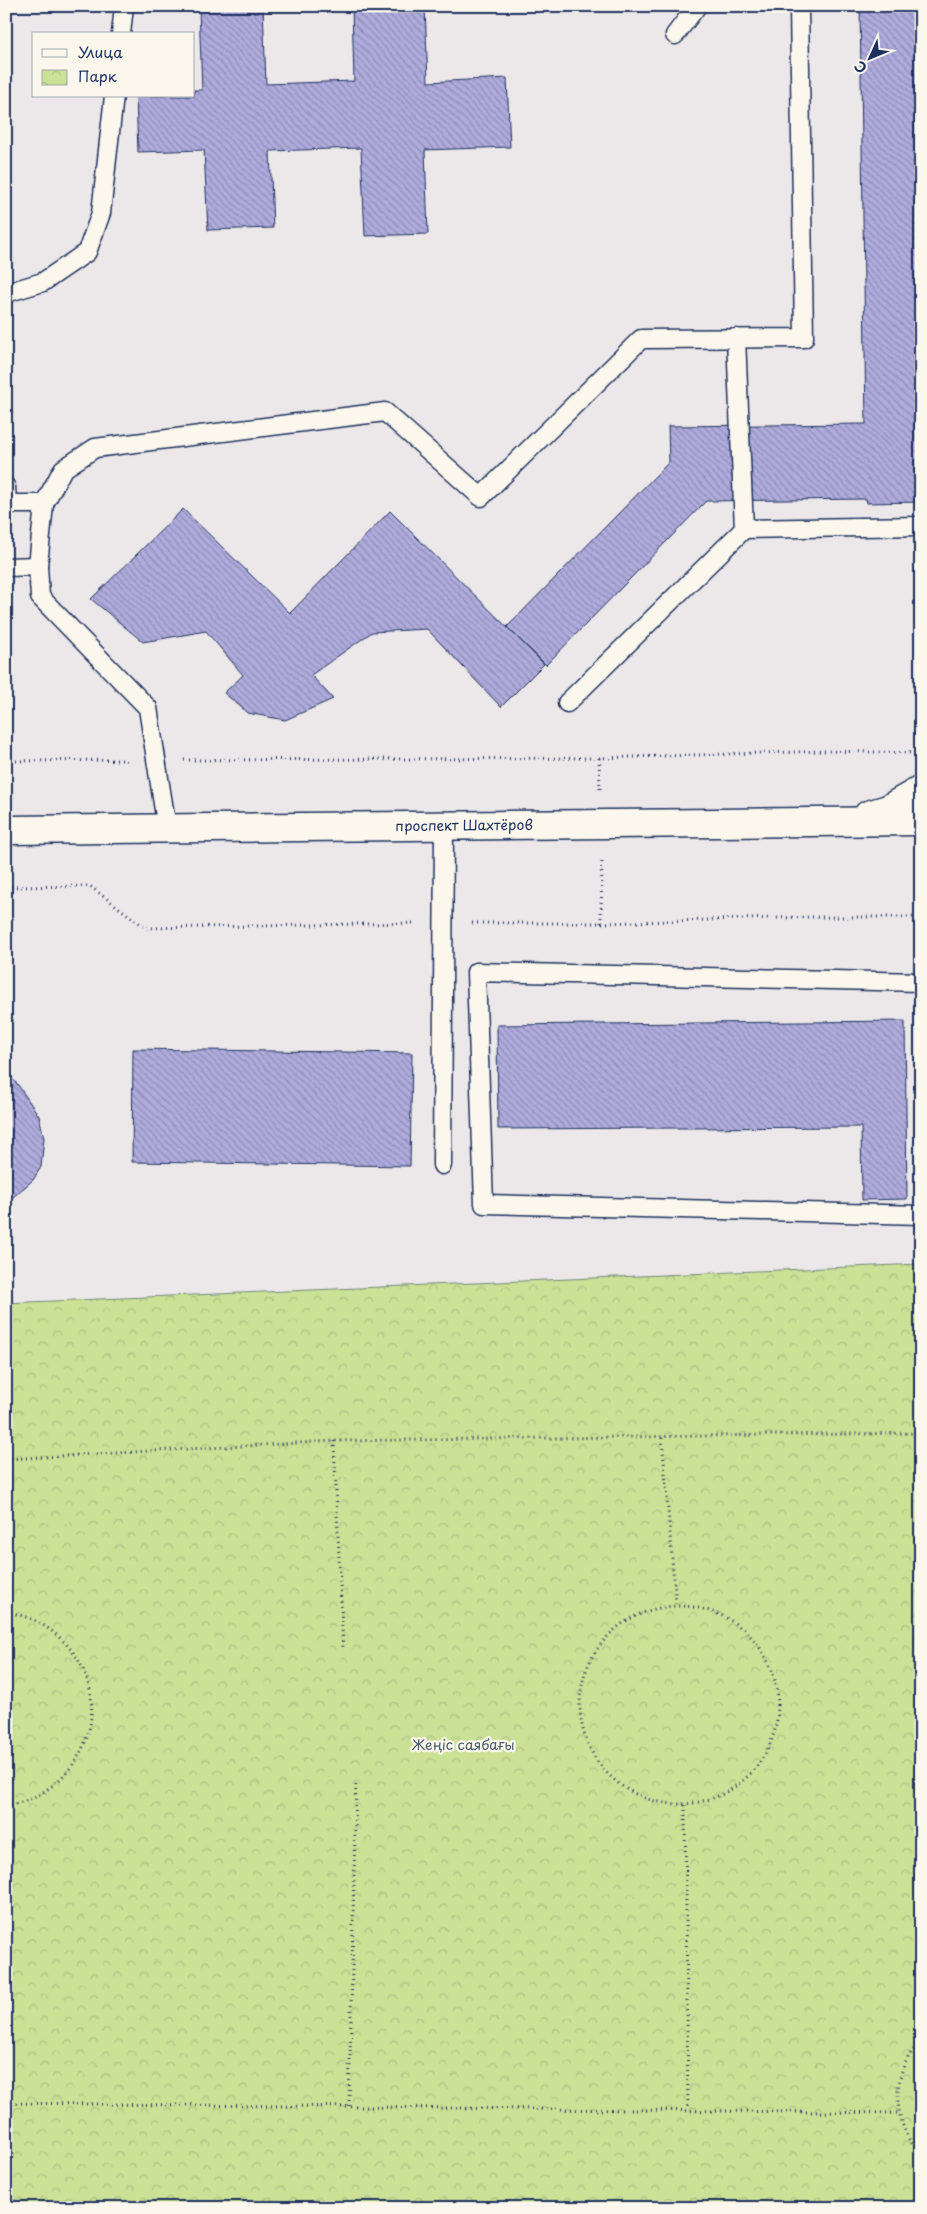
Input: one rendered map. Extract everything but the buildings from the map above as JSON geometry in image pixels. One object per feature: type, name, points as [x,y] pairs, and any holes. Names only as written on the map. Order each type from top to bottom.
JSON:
[{"type":"main road","points":[[849,821],[888,809],[921,790]]},
{"type":"main road","name":"проспект Шахтёров","points":[[6,830],[921,820]]},
{"type":"lane","points":[[121,32],[124,6]]},
{"type":"lane","points":[[675,34],[697,6]]},
{"type":"lane","points":[[167,829],[148,708],[40,597],[38,566],[44,504],[63,470],[95,448],[385,412],[480,497],[641,339],[804,338],[799,6]]},
{"type":"lane","points":[[6,295],[9,292],[43,282],[87,252],[101,213],[114,98]]},
{"type":"lane","points":[[736,338],[744,529]]},
{"type":"lane","points":[[6,498],[44,504]]},
{"type":"lane","points":[[567,703],[744,529],[921,526]]},
{"type":"lane","points":[[6,566],[38,566]]},
{"type":"lane","points":[[442,1165],[444,825]]},
{"type":"lane","points":[[921,982],[476,972],[484,1204],[921,1215]]},
{"type":"path","points":[[6,761],[599,758],[826,751],[921,753]]},
{"type":"path","points":[[6,1459],[334,1441],[921,1433]]},
{"type":"path","points":[[662,1438],[676,1605]]},
{"type":"path","points":[[334,1441],[343,1650]]},
{"type":"path","points":[[676,1605],[710,1610],[741,1626],[764,1652],[778,1684],[779,1719],[769,1752],[748,1779],[718,1798],[685,1805],[653,1802],[624,1789],[601,1767],[585,1740],[579,1709],[583,1678],[596,1649],[618,1626],[645,1611],[676,1605]]},
{"type":"path","points":[[6,1612],[19,1614],[47,1627],[70,1648],[86,1675],[92,1706],[88,1736],[75,1765],[53,1787],[26,1802],[6,1806]]},
{"type":"path","points":[[349,2106],[356,1783]]},
{"type":"path","points":[[685,1805],[688,2110]]},
{"type":"path","points":[[921,2042],[903,2067],[897,2090],[898,2113],[907,2136],[921,2154]]},
{"type":"path","points":[[6,2103],[898,2113]]},
{"type":"green space","name":"Жеңіс саябағы","points":[[921,1264],[921,2208],[6,2208],[6,1303]]}]
